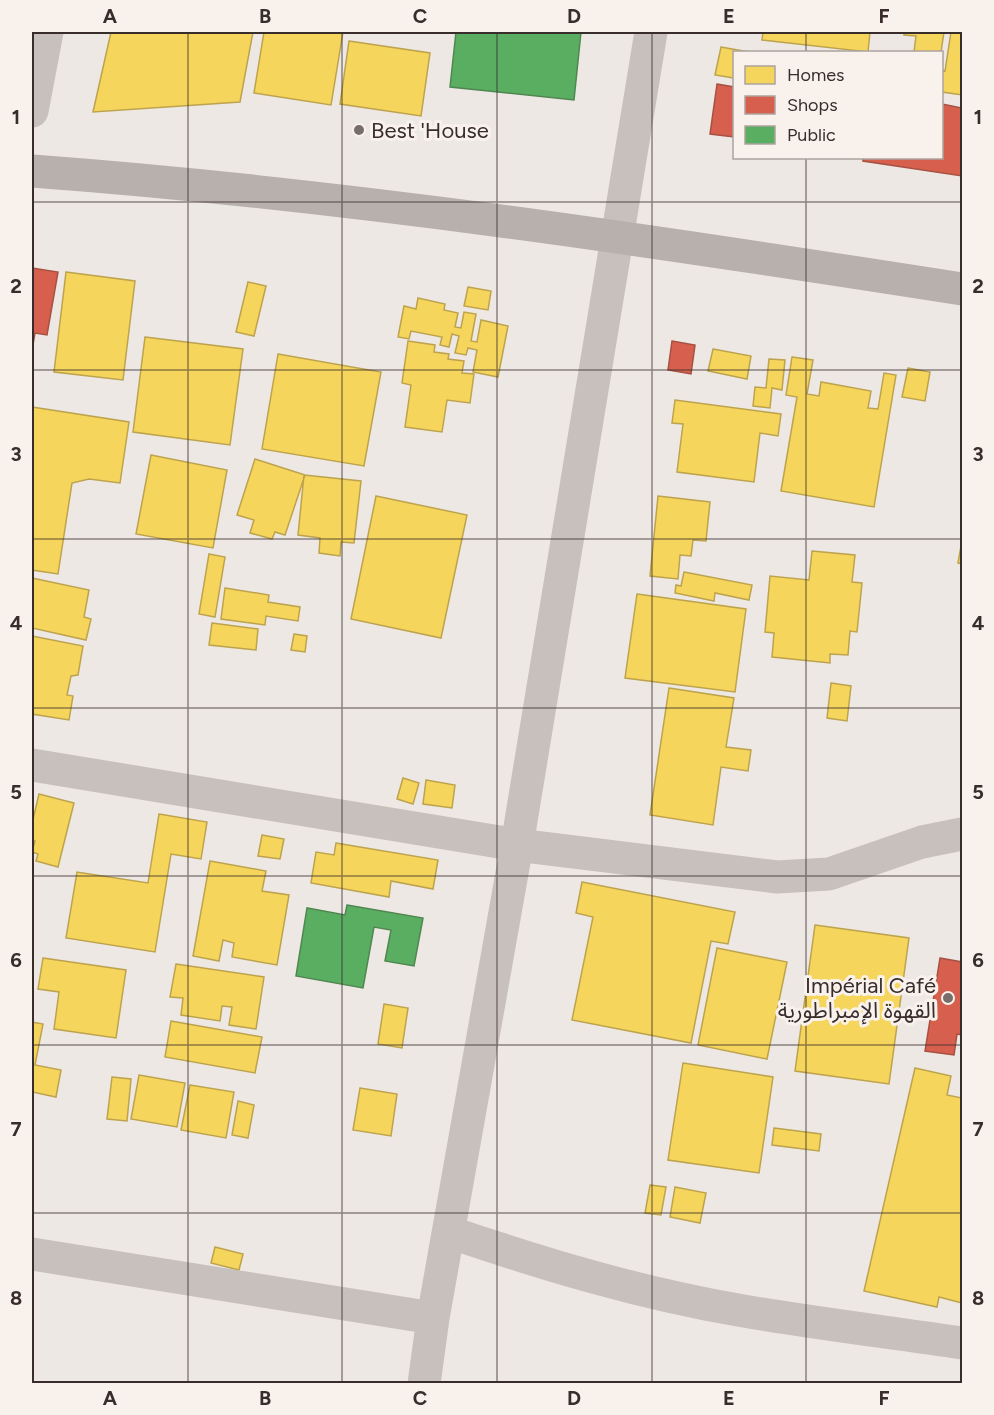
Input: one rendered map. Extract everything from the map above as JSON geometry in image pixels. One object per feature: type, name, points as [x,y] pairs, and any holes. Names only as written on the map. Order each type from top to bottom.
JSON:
[{"type":"main road","points":[[32,171],[171,183],[617,236],[963,289]]},
{"type":"street","points":[[32,111],[47,32]]},
{"type":"street","points":[[424,1383],[433,1318],[517,845],[651,32]]},
{"type":"street","points":[[32,765],[517,845],[777,878],[829,873],[922,842],[963,834]]},
{"type":"street","points":[[449,1232],[604,1281],[660,1294],[737,1310],[963,1343]]},
{"type":"street","points":[[32,1254],[433,1318]]},
{"type":"building: Homes","points":[[111,32],[253,32],[240,102],[93,112]]},
{"type":"building: Homes","points":[[264,32],[343,32],[331,105],[254,93]]},
{"type":"building: Homes","points":[[763,32],[870,32],[868,51],[762,40]]},
{"type":"building: Homes","points":[[905,32],[944,32],[941,51],[914,51],[916,36],[904,35]]},
{"type":"building: Homes","points":[[951,32],[962,32],[962,95],[943,92],[943,70],[945,71]]},
{"type":"building: Homes","points":[[349,41],[430,53],[421,116],[340,104]]},
{"type":"building: Homes","points":[[721,47],[743,51],[733,51],[733,78],[715,75]]},
{"type":"building: Homes","points":[[66,272],[135,281],[123,380],[54,372]]},
{"type":"building: Homes","points":[[248,282],[266,286],[254,336],[236,332]]},
{"type":"building: Homes","points":[[468,287],[491,291],[488,310],[464,306]]},
{"type":"building: Homes","points":[[418,298],[445,304],[444,310],[458,313],[455,327],[461,328],[464,312],[476,314],[471,341],[477,342],[481,320],[508,326],[498,377],[473,372],[477,350],[468,348],[466,355],[455,353],[459,336],[452,334],[449,347],[440,345],[442,337],[411,331],[409,339],[398,337],[404,306],[416,309]]},
{"type":"building: Homes","points":[[145,337],[243,349],[230,445],[133,432]]},
{"type":"building: Homes","points":[[408,341],[435,345],[434,352],[449,354],[448,359],[464,361],[462,373],[474,374],[470,403],[447,400],[442,432],[405,427],[411,385],[402,383]]},
{"type":"building: Homes","points":[[713,349],[751,356],[747,379],[708,371]]},
{"type":"building: Homes","points":[[278,354],[381,372],[364,466],[262,449]]},
{"type":"building: Homes","points":[[792,357],[813,360],[807,394],[819,396],[821,382],[871,391],[868,408],[878,409],[884,373],[896,375],[874,507],[781,491],[797,397],[786,395]]},
{"type":"building: Homes","points":[[769,359],[785,360],[782,390],[772,388],[770,408],[753,406],[755,387],[766,388]]},
{"type":"building: Homes","points":[[908,368],[930,372],[925,401],[902,397]]},
{"type":"building: Homes","points":[[675,400],[781,414],[778,436],[760,433],[754,482],[677,472],[683,424],[672,423]]},
{"type":"building: Homes","points":[[32,407],[129,422],[120,483],[89,479],[72,483],[58,574],[32,570]]},
{"type":"building: Homes","points":[[151,455],[227,470],[213,548],[136,534]]},
{"type":"building: Homes","points":[[255,459],[305,475],[285,535],[275,532],[272,539],[250,533],[254,520],[237,515]]},
{"type":"building: Homes","points":[[304,475],[361,481],[354,543],[341,542],[340,556],[319,553],[320,538],[298,535]]},
{"type":"building: Homes","points":[[376,496],[467,515],[441,638],[351,619]]},
{"type":"building: Homes","points":[[658,496],[710,502],[706,541],[693,540],[691,556],[680,555],[678,579],[650,576]]},
{"type":"building: Homes","points":[[962,540],[962,564],[958,563]]},
{"type":"building: Homes","points":[[812,551],[855,555],[852,582],[862,583],[857,632],[850,631],[848,655],[830,654],[830,663],[772,657],[774,633],[765,632],[770,576],[809,580]]},
{"type":"building: Homes","points":[[209,554],[225,557],[215,617],[199,614]]},
{"type":"building: Homes","points":[[684,572],[752,585],[749,600],[715,593],[714,601],[675,593],[676,585],[681,586]]},
{"type":"building: Homes","points":[[32,578],[89,590],[84,617],[91,619],[86,640],[32,628]]},
{"type":"building: Homes","points":[[225,588],[269,595],[268,602],[300,607],[298,621],[266,616],[265,625],[221,619]]},
{"type":"building: Homes","points":[[637,594],[746,609],[735,692],[625,678]]},
{"type":"building: Homes","points":[[212,623],[258,629],[256,650],[209,645]]},
{"type":"building: Homes","points":[[294,634],[307,636],[305,652],[291,650]]},
{"type":"building: Homes","points":[[32,636],[83,646],[78,675],[71,676],[67,695],[73,696],[69,720],[32,714]]},
{"type":"building: Homes","points":[[831,683],[851,686],[847,721],[827,718]]},
{"type":"building: Homes","points":[[669,688],[734,698],[726,747],[751,750],[748,771],[721,767],[713,825],[650,815]]},
{"type":"building: Homes","points":[[403,778],[419,783],[413,804],[397,799]]},
{"type":"building: Homes","points":[[426,780],[455,785],[452,808],[423,804]]},
{"type":"building: Homes","points":[[39,794],[74,803],[58,867],[36,861],[38,854],[32,852],[35,841],[32,840],[32,824]]},
{"type":"building: Homes","points":[[159,814],[207,822],[201,859],[171,854],[155,952],[66,938],[77,872],[148,883]]},
{"type":"building: Homes","points":[[262,835],[284,839],[280,859],[258,856]]},
{"type":"building: Homes","points":[[336,843],[438,860],[433,889],[391,881],[389,897],[311,883],[316,852],[334,855]]},
{"type":"building: Homes","points":[[210,861],[266,871],[262,891],[289,895],[277,965],[232,957],[234,943],[223,940],[219,961],[193,956]]},
{"type":"building: Homes","points":[[582,882],[735,912],[728,944],[711,941],[691,1043],[572,1020],[593,917],[576,913]]},
{"type":"building: Homes","points":[[815,925],[909,938],[889,1084],[795,1071]]},
{"type":"building: Homes","points":[[717,948],[787,962],[767,1059],[698,1045]]},
{"type":"building: Homes","points":[[43,958],[126,970],[116,1038],[54,1029],[59,992],[38,989]]},
{"type":"building: Homes","points":[[176,964],[264,977],[256,1029],[229,1025],[232,1007],[222,1006],[220,1021],[181,1015],[183,998],[170,997]]},
{"type":"building: Homes","points":[[384,1004],[408,1008],[402,1048],[378,1044]]},
{"type":"building: Homes","points":[[171,1021],[262,1037],[255,1073],[165,1057]]},
{"type":"building: Homes","points":[[32,1022],[43,1024],[35,1065],[61,1070],[56,1097],[32,1092]]},
{"type":"building: Homes","points":[[683,1063],[773,1077],[759,1173],[668,1160]]},
{"type":"building: Homes","points":[[915,1068],[951,1076],[947,1095],[962,1098],[962,1303],[939,1297],[937,1307],[864,1291]]},
{"type":"building: Homes","points":[[139,1075],[185,1083],[177,1127],[131,1119]]},
{"type":"building: Homes","points":[[112,1077],[131,1079],[127,1121],[107,1119]]},
{"type":"building: Homes","points":[[190,1085],[234,1092],[226,1138],[181,1130]]},
{"type":"building: Homes","points":[[360,1088],[397,1094],[391,1136],[353,1130]]},
{"type":"building: Homes","points":[[238,1101],[254,1105],[248,1138],[232,1135]]},
{"type":"building: Homes","points":[[774,1128],[821,1134],[819,1151],[772,1145]]},
{"type":"building: Homes","points":[[650,1185],[666,1187],[661,1215],[645,1213]]},
{"type":"building: Homes","points":[[675,1187],[706,1193],[700,1223],[670,1217]]},
{"type":"building: Homes","points":[[215,1247],[243,1254],[239,1270],[211,1263]]},
{"type":"building: Shops","points":[[717,84],[733,87],[733,137],[710,134]]},
{"type":"building: Shops","points":[[943,104],[962,108],[962,176],[863,161],[863,159],[943,159]]},
{"type":"building: Shops","points":[[32,268],[58,272],[47,335],[35,333],[32,350]]},
{"type":"building: Shops","points":[[672,341],[695,345],[691,374],[668,370]]},
{"type":"building: Shops","name":"Impérial Café القهوة الإمبراطورية","points":[[940,958],[962,962],[962,1035],[957,1034],[954,1055],[925,1051]]},
{"type":"building: Public","points":[[456,32],[581,32],[574,100],[450,87]]},
{"type":"building: Public","points":[[347,905],[423,918],[414,966],[385,961],[391,930],[374,927],[363,988],[296,976],[307,908],[345,915]]},
{"type":"place","name":"Best 'House","points":[[359,130]]},
{"type":"place","name":"Impérial Café القهوة الإمبراطورية","points":[[948,998]]}]
